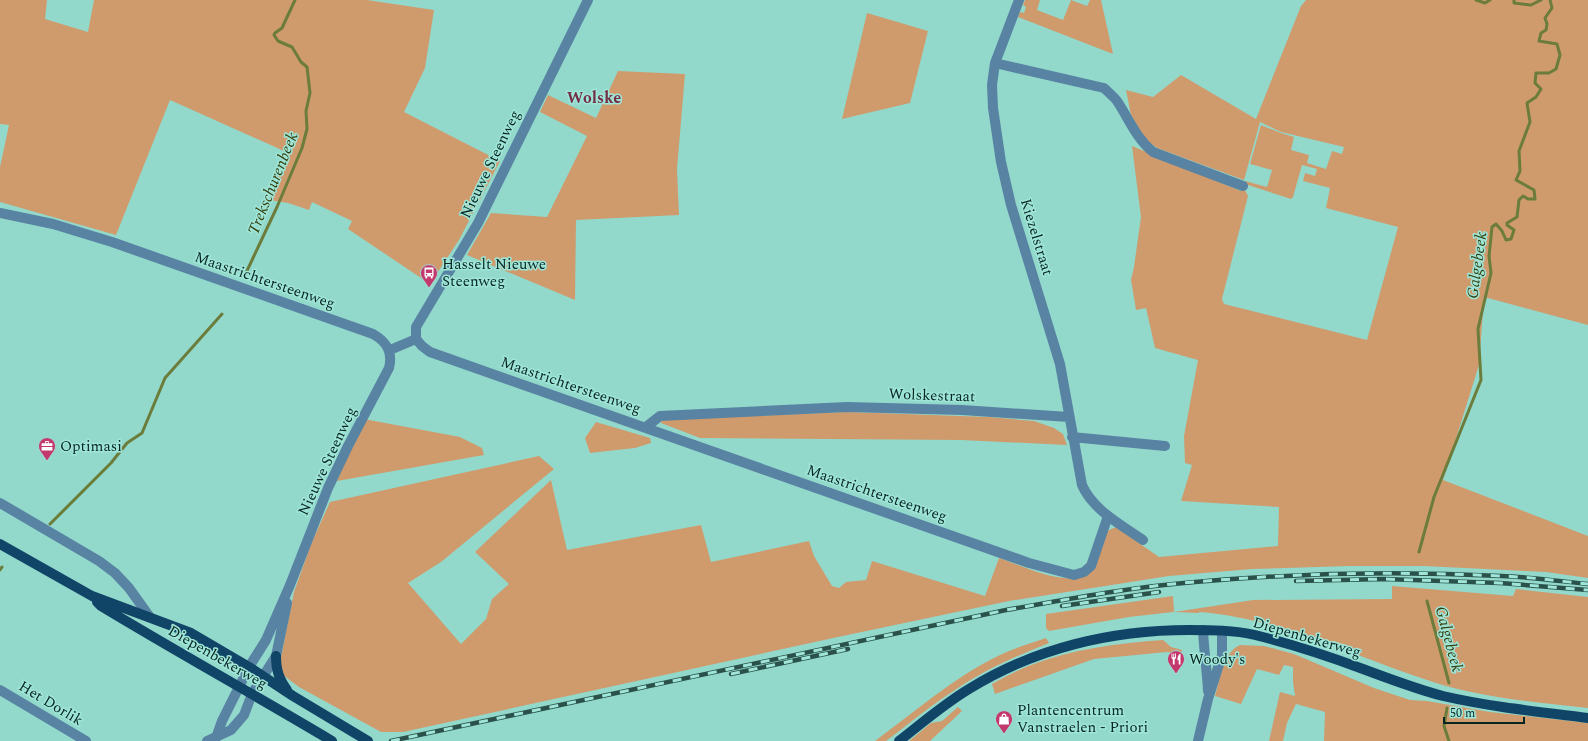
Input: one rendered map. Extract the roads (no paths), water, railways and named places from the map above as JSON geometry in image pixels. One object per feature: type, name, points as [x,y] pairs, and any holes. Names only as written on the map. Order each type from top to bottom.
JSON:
[{"type":"main road","name":"Diepenbekerweg","points":[[0,544],[92,596],[149,616],[191,633],[368,741]]},
{"type":"main road","name":"Diepenbekerweg","points":[[92,596],[101,606],[332,741]]},
{"type":"main road","name":"Diepenbekerweg","points":[[899,741],[969,689],[1018,663],[1083,641],[1113,635],[1161,630],[1222,631],[1253,635],[1326,656],[1443,696],[1588,718]]},
{"type":"main road","points":[[276,656],[276,666],[280,680],[292,696]]},
{"type":"street","name":"Nieuwe Steenweg","points":[[416,339],[416,327],[478,223],[588,0]]},
{"type":"street","name":"Kiezelstraat","points":[[1019,0],[996,63],[992,85],[993,108],[1001,162],[1011,205],[1060,364],[1068,418]]},
{"type":"street","points":[[996,63],[1104,88],[1116,100],[1138,136],[1153,152],[1243,186]]},
{"type":"street","name":"Maastrichtersteenweg","points":[[0,213],[53,224],[112,242],[373,334],[382,339],[390,350]]},
{"type":"street","points":[[390,350],[416,339]]},
{"type":"street","name":"Maastrichtersteenweg","points":[[416,339],[430,352],[1029,563],[1074,575],[1084,572],[1090,566],[1108,516]]},
{"type":"street","name":"Nieuwe Steenweg","points":[[249,667],[266,640],[290,585],[308,535],[328,488],[348,446],[389,368],[391,360],[390,350]]},
{"type":"street","name":"Wolskestraat","points":[[646,427],[660,416],[847,407],[962,410],[1068,418]]},
{"type":"street","points":[[1068,418],[1082,485],[1086,493],[1108,516],[1143,540]]},
{"type":"street","points":[[1072,438],[1165,446]]},
{"type":"street","points":[[0,504],[99,561],[115,573],[129,588],[149,616]]},
{"type":"street","name":"Nieuwe Steenweg","points":[[262,677],[276,656],[290,585]]},
{"type":"street","points":[[1203,630],[1204,654],[1208,674],[1208,699]]},
{"type":"street","points":[[1198,741],[1208,699],[1222,655],[1222,631]]},
{"type":"street","points":[[211,739],[231,706],[249,667]]},
{"type":"street","points":[[211,739],[231,730],[240,722],[252,694],[262,677]]},
{"type":"street","name":"Het Dorlik","points":[[0,690],[86,741]]},
{"type":"waterway","name":"Trekschurenbeek","points":[[245,275],[277,207],[302,148],[307,129],[306,111],[310,93],[307,67],[301,62],[292,47],[278,41],[274,35],[282,28],[295,0]]},
{"type":"waterway","name":"Galgebeek","points":[[1476,0],[1485,3],[1490,0]]},
{"type":"waterway","name":"Galgebeek","points":[[1514,0],[1514,3],[1531,5],[1541,0]]},
{"type":"waterway","name":"Galgebeek","points":[[1419,552],[1434,497],[1481,380],[1478,329],[1491,273],[1489,256],[1492,227],[1496,224],[1502,231],[1506,240],[1511,239],[1514,230],[1507,225],[1507,223],[1517,217],[1519,200],[1523,196],[1528,199],[1535,199],[1534,190],[1516,180],[1520,171],[1519,151],[1530,122],[1527,103],[1536,97],[1541,89],[1535,83],[1536,73],[1549,73],[1556,69],[1560,55],[1557,44],[1539,41],[1541,33],[1546,30],[1547,24],[1545,18],[1552,8],[1550,0]]},
{"type":"waterway","name":"Trekschurenbeek","points":[[50,524],[111,463],[127,443],[142,433],[165,378],[222,314]]},
{"type":"waterway","name":"Galgebeek","points":[[1427,601],[1449,683]]},
{"type":"waterway","name":"Galgebeek","points":[[1447,708],[1444,726],[1449,741]]},
{"type":"railway","points":[[391,741],[1006,610],[1147,587],[1233,579],[1386,573],[1462,574],[1534,578],[1588,584]]},
{"type":"railway","points":[[1296,581],[1384,579],[1500,583],[1588,590]]},
{"type":"railway","points":[[1062,606],[1159,592]]},
{"type":"railway","points":[[731,674],[848,649]]},
{"type":"place","name":"Hasselt Nieuwe Steenweg","points":[[429,288]]},
{"type":"place","name":"Optimasi","points":[[47,461]]},
{"type":"place","name":"Woody's","points":[[1176,674]]},
{"type":"place","name":"Plantencentrum Vanstraelen - Priori","points":[[1004,734]]},
{"type":"district","name":"Wolske","points":[[594,97]]}]
